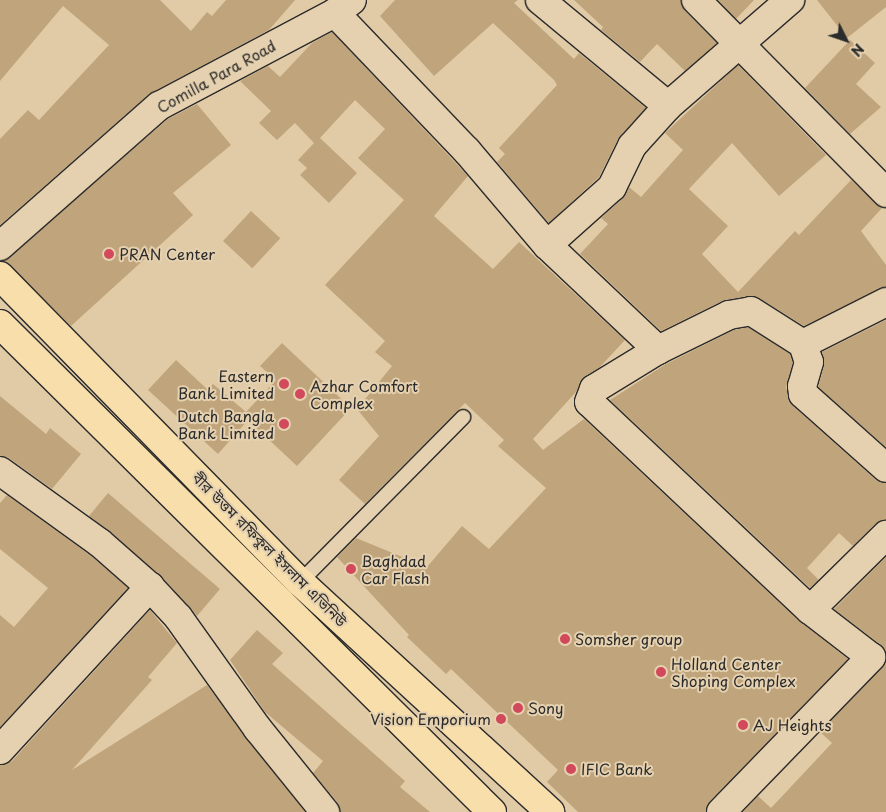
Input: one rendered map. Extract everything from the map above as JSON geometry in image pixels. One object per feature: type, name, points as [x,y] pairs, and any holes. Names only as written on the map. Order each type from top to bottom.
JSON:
[{"type":"main road","name":"বীর উত্তম রফিকুল ইসলাম এভিনিউ","points":[[0,276],[300,582],[550,812]]},
{"type":"main road","name":"বীর উত্তম রফিকুল ইসলাম এভিনিউ","points":[[0,324],[492,812]]},
{"type":"street","points":[[540,0],[668,106]]},
{"type":"street","points":[[696,0],[886,194]]},
{"type":"street","points":[[547,245],[612,188],[632,146],[668,106],[739,42],[790,0]]},
{"type":"street","points":[[344,6],[547,245],[658,350]]},
{"type":"street","name":"Comilla Para Road","points":[[0,246],[159,106],[344,6]]},
{"type":"street","points":[[804,344],[886,302]]},
{"type":"street","points":[[721,812],[878,664],[810,610],[589,402],[594,389],[658,350],[729,315],[751,311],[804,344],[809,362],[802,386],[803,394],[886,468]]},
{"type":"street","points":[[0,471],[100,543],[150,587],[178,617],[258,729],[325,812]]},
{"type":"street","points":[[810,610],[886,535]]},
{"type":"street","points":[[0,750],[150,587]]},
{"type":"lane","points":[[300,582],[463,417]]},
{"type":"building","points":[[0,0],[160,0],[191,31],[207,12],[212,16],[226,0],[295,0],[269,30],[149,94],[0,225],[0,139],[28,110],[39,120],[109,45],[63,6],[0,81]]},
{"type":"building","points":[[395,0],[518,0],[514,3],[574,59],[579,53],[646,108],[618,139],[599,177],[549,223],[497,162],[505,154],[499,148],[557,85],[554,80],[493,23],[434,76],[380,16]]},
{"type":"building","points":[[574,0],[681,0],[685,11],[717,43],[685,71],[657,44],[640,62],[601,30],[603,27]]},
{"type":"building","points":[[718,0],[754,0],[736,19]]},
{"type":"building","points":[[817,0],[886,0],[886,7],[847,38]]},
{"type":"building","points":[[332,32],[468,176],[434,216],[493,269],[519,242],[625,340],[599,368],[585,376],[576,392],[533,439],[543,450],[584,419],[799,621],[848,659],[710,801],[706,812],[578,812],[547,782],[558,770],[451,669],[446,674],[407,637],[409,635],[337,557],[356,538],[427,567],[462,526],[489,549],[546,488],[498,446],[504,440],[465,403],[365,504],[339,480],[379,436],[357,409],[392,366],[375,352],[385,341],[325,285],[404,200],[358,158],[385,129],[355,100],[320,138],[357,173],[329,203],[300,175],[307,168],[298,160],[314,143],[295,123],[277,140],[259,123],[271,111],[240,81],[268,66],[280,77],[312,43]]},
{"type":"building","points":[[850,40],[875,63],[856,84],[881,107],[850,134],[805,88]]},
{"type":"building","points":[[738,65],[826,155],[779,196],[732,143],[689,189],[728,226],[702,254],[738,292],[795,231],[799,235],[851,180],[882,208],[861,231],[886,265],[886,287],[804,326],[759,298],[748,296],[722,301],[661,331],[580,254],[608,224],[601,218],[622,199],[629,187],[641,197],[683,150],[665,133]]},
{"type":"building","points":[[197,104],[231,145],[173,193],[193,215],[71,326],[4,261],[168,119]]},
{"type":"building","points":[[251,211],[280,238],[252,268],[223,241]]},
{"type":"building","points":[[886,320],[886,447],[818,387],[824,366],[822,352]]},
{"type":"building","points":[[748,327],[790,354],[793,362],[786,388],[793,406],[876,480],[886,483],[886,520],[875,524],[853,546],[839,533],[807,568],[819,580],[810,588],[610,400],[666,364],[734,330]]},
{"type":"building","name":"Azhar Comfort Complex","points":[[282,343],[351,408],[297,466],[248,420],[218,454],[148,390],[176,360],[208,390],[213,384],[246,412],[276,380],[260,366]]},
{"type":"building","points":[[0,396],[46,434],[50,428],[81,454],[52,489],[9,458],[0,456]]},
{"type":"building","points":[[108,493],[220,589],[197,616],[161,576],[89,516]]},
{"type":"building","points":[[7,495],[90,555],[128,588],[0,727],[0,615],[14,627],[48,588],[0,549],[0,503]]},
{"type":"building","points":[[886,557],[886,655],[881,645],[834,609]]},
{"type":"building","points":[[150,610],[177,643],[148,677],[152,680],[72,770],[207,685],[305,812],[0,812],[0,765],[12,761]]},
{"type":"building","points":[[257,630],[283,653],[272,664],[405,781],[400,787],[430,812],[340,812],[337,802],[313,773],[323,761],[265,712],[230,660]]},
{"type":"building","points":[[886,661],[886,812],[743,812],[758,796],[771,808],[832,743],[820,732]]},
{"type":"place","name":"PRAN Center","points":[[109,254]]},
{"type":"place","name":"Eastern Bank Limited","points":[[284,384]]},
{"type":"place","name":"Azhar Comfort Complex","points":[[300,394]]},
{"type":"place","name":"Dutch Bangla Bank Limited","points":[[284,424]]},
{"type":"place","name":"Baghdad Car Flash","points":[[351,569]]},
{"type":"place","name":"Somsher group","points":[[565,639]]},
{"type":"place","name":"Holland Center Shoping Complex","points":[[661,672]]},
{"type":"place","name":"Sony","points":[[518,708]]},
{"type":"place","name":"Vision Emporium","points":[[501,719]]},
{"type":"place","name":"AJ Heights","points":[[743,725]]},
{"type":"place","name":"IFIC Bank","points":[[571,769]]}]
